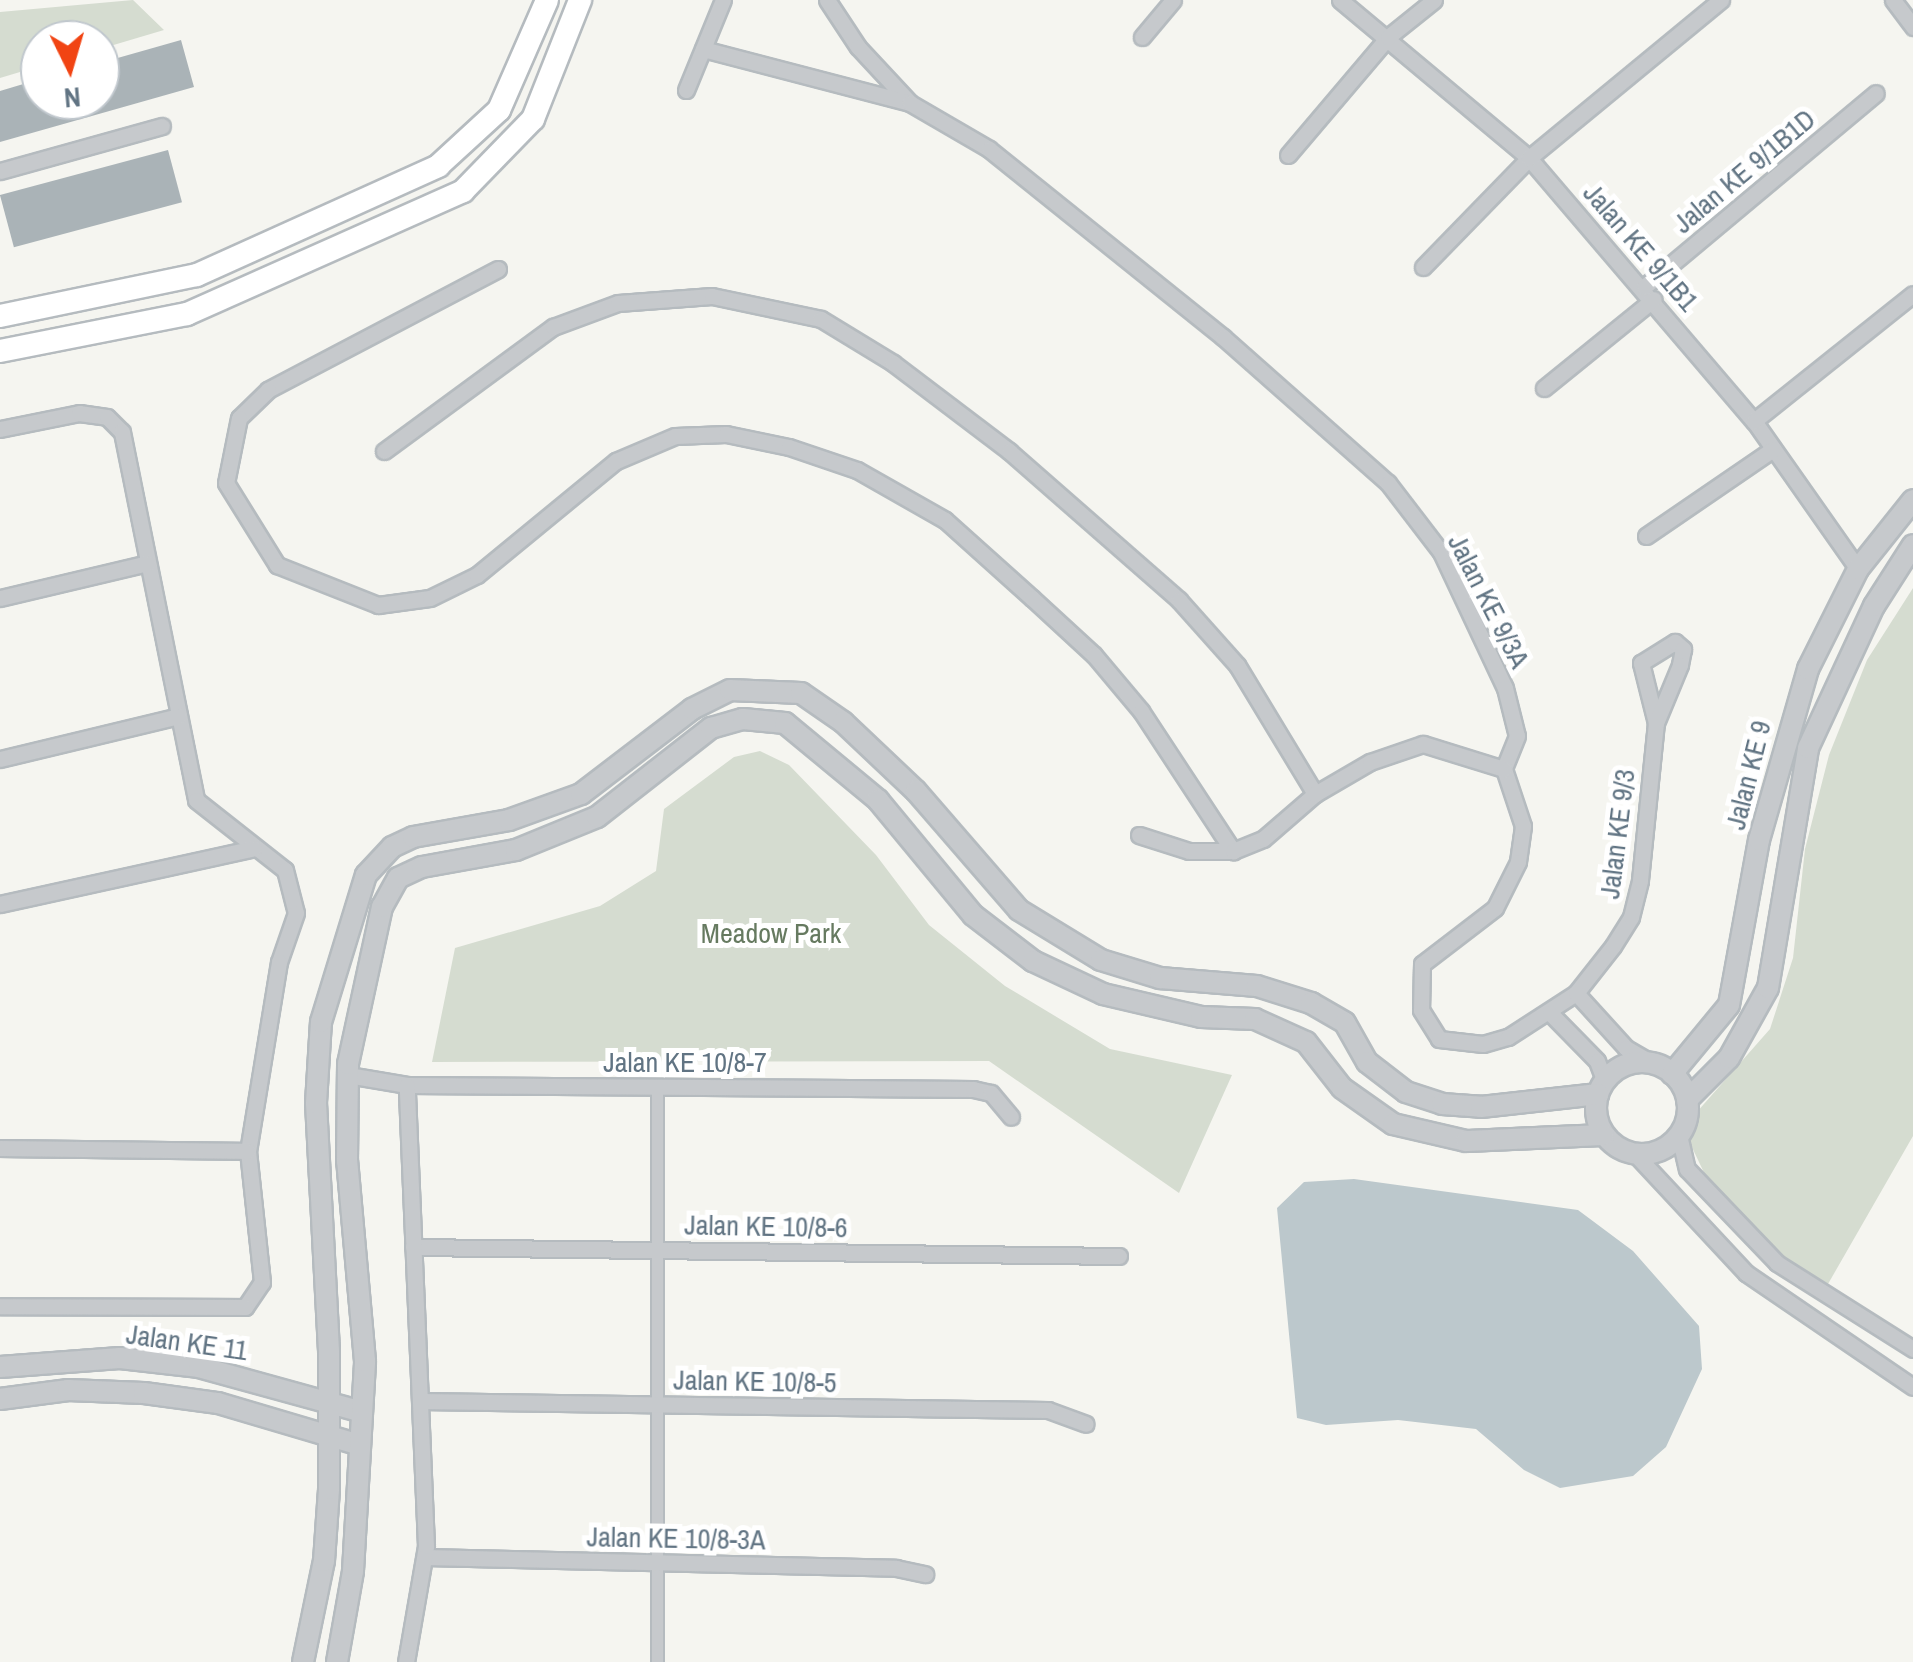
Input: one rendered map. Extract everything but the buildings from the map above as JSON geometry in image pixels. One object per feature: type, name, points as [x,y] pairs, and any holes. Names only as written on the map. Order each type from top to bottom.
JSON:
[{"type":"main road","points":[[0,316],[197,275],[438,166],[499,110],[546,0]]},
{"type":"main road","points":[[0,352],[187,314],[462,191],[533,119],[580,0]]},
{"type":"street","points":[[686,90],[722,0]]},
{"type":"street","name":"Jalan KE 9/3A","points":[[826,0],[858,47],[910,102]]},
{"type":"street","points":[[1142,37],[1173,0]]},
{"type":"street","name":"Jalan KE 9/1B1","points":[[1340,0],[1388,36],[1529,158],[1649,293],[1754,421],[1858,570]]},
{"type":"street","points":[[1288,155],[1388,36],[1434,0]]},
{"type":"street","points":[[1423,267],[1529,158],[1721,0]]},
{"type":"street","points":[[1893,0],[1913,27]]},
{"type":"street","name":"Jalan KE 9/3A","points":[[702,49],[910,102],[989,148],[1223,337],[1388,483],[1441,552],[1482,628],[1517,736],[1504,769],[1522,826],[1518,862],[1494,908],[1422,964],[1420,1010],[1439,1039],[1457,1044],[1508,1036],[1550,1014],[1576,993]]},
{"type":"street","name":"Jalan KE 9/1B1D","points":[[1544,388],[1876,92]]},
{"type":"street","points":[[0,171],[162,126]]},
{"type":"street","points":[[498,269],[268,390],[239,418],[226,483],[276,565],[378,605],[430,598],[477,575],[616,461],[675,436],[726,434],[789,446],[857,470],[945,520],[1032,598],[1141,711],[1233,851]]},
{"type":"street","points":[[1754,421],[1913,294]]},
{"type":"street","points":[[384,451],[554,327],[618,303],[712,296],[821,319],[892,363],[1009,451],[1179,600],[1237,665],[1314,794]]},
{"type":"street","points":[[0,429],[79,413],[107,418],[122,432],[196,800],[285,870],[296,913],[279,962],[248,1151],[262,1282],[245,1307],[0,1306]]},
{"type":"street","points":[[1646,536],[1773,449]]},
{"type":"street","name":"Jalan KE 9","points":[[1664,1069],[1729,1005],[1782,740],[1829,621],[1858,570],[1913,500]]},
{"type":"street","name":"Jalan KE 9","points":[[1687,1100],[1729,1058],[1768,988],[1808,748],[1874,606],[1913,545]]},
{"type":"street","points":[[0,598],[148,563]]},
{"type":"street","name":"Jalan KE 9/3","points":[[1576,993],[1631,917],[1656,722],[1680,665],[1682,649],[1675,642],[1642,663],[1656,722]]},
{"type":"street","points":[[303,1662],[324,1561],[329,1436],[316,1103],[321,1022],[366,875],[392,848],[413,837],[509,820],[581,794],[692,710],[730,690],[801,693],[844,722],[916,791],[1019,910],[1101,960],[1160,978],[1257,986],[1311,1003],[1345,1023],[1367,1062],[1406,1092],[1442,1104],[1481,1107],[1602,1088],[1628,1065],[1664,1069]]},
{"type":"street","points":[[0,759],[179,716]]},
{"type":"street","points":[[337,1662],[352,1572],[366,1361],[347,1160],[348,1075],[363,978],[382,907],[398,878],[422,867],[516,850],[597,817],[711,728],[742,719],[785,723],[831,758],[878,800],[973,915],[1033,961],[1104,994],[1201,1017],[1255,1019],[1306,1042],[1342,1088],[1393,1124],[1466,1141],[1604,1134],[1635,1154],[1746,1273],[1913,1387]]},
{"type":"street","points":[[1139,835],[1189,851],[1233,851],[1263,840],[1314,794],[1370,762],[1423,744],[1504,769]]},
{"type":"street","points":[[0,904],[254,848]]},
{"type":"street","points":[[1576,993],[1626,1048],[1664,1069],[1687,1100],[1679,1136],[1680,1153],[1696,1180],[1778,1262],[1913,1349]]},
{"type":"street","points":[[1550,1014],[1597,1061],[1604,1134]]},
{"type":"street","name":"Jalan KE 10/8-7","points":[[348,1075],[407,1085],[974,1089],[991,1092],[1011,1117]]},
{"type":"street","points":[[406,1662],[424,1557],[407,1085]]},
{"type":"street","points":[[657,1087],[657,1662]]},
{"type":"street","points":[[1635,1154],[1660,1151],[1679,1136]]},
{"type":"street","points":[[0,1148],[248,1151]]},
{"type":"street","name":"Jalan KE 10/8-6","points":[[414,1247],[1119,1256]]},
{"type":"street","name":"Jalan KE 11","points":[[0,1367],[120,1358],[198,1367],[362,1412]]},
{"type":"street","name":"Jalan KE 11","points":[[0,1398],[68,1390],[144,1393],[218,1403],[360,1445]]},
{"type":"street","name":"Jalan KE 10/8-5","points":[[420,1401],[1048,1410],[1086,1424]]},
{"type":"street","name":"Jalan KE 10/8-3A","points":[[424,1557],[896,1568],[925,1574]]},
{"type":"green space","points":[[133,0],[164,30],[120,43],[120,20],[20,20],[20,72],[0,78],[0,12]]},
{"type":"green space","points":[[1913,588],[1913,1136],[1828,1284],[1777,1253],[1708,1181],[1689,1141],[1696,1113],[1770,1029],[1793,958],[1805,849],[1829,755],[1867,660]]},
{"type":"green space","name":"Meadow Park","points":[[760,751],[789,765],[876,855],[929,925],[1005,986],[1110,1049],[1232,1075],[1179,1193],[989,1061],[432,1062],[455,948],[600,906],[656,871],[664,809],[734,757]]},
{"type":"shaded area","points":[[1354,1179],[1578,1210],[1633,1251],[1699,1326],[1702,1369],[1666,1447],[1633,1476],[1560,1488],[1524,1470],[1476,1429],[1398,1420],[1326,1425],[1297,1418],[1277,1208],[1304,1182]]}]
